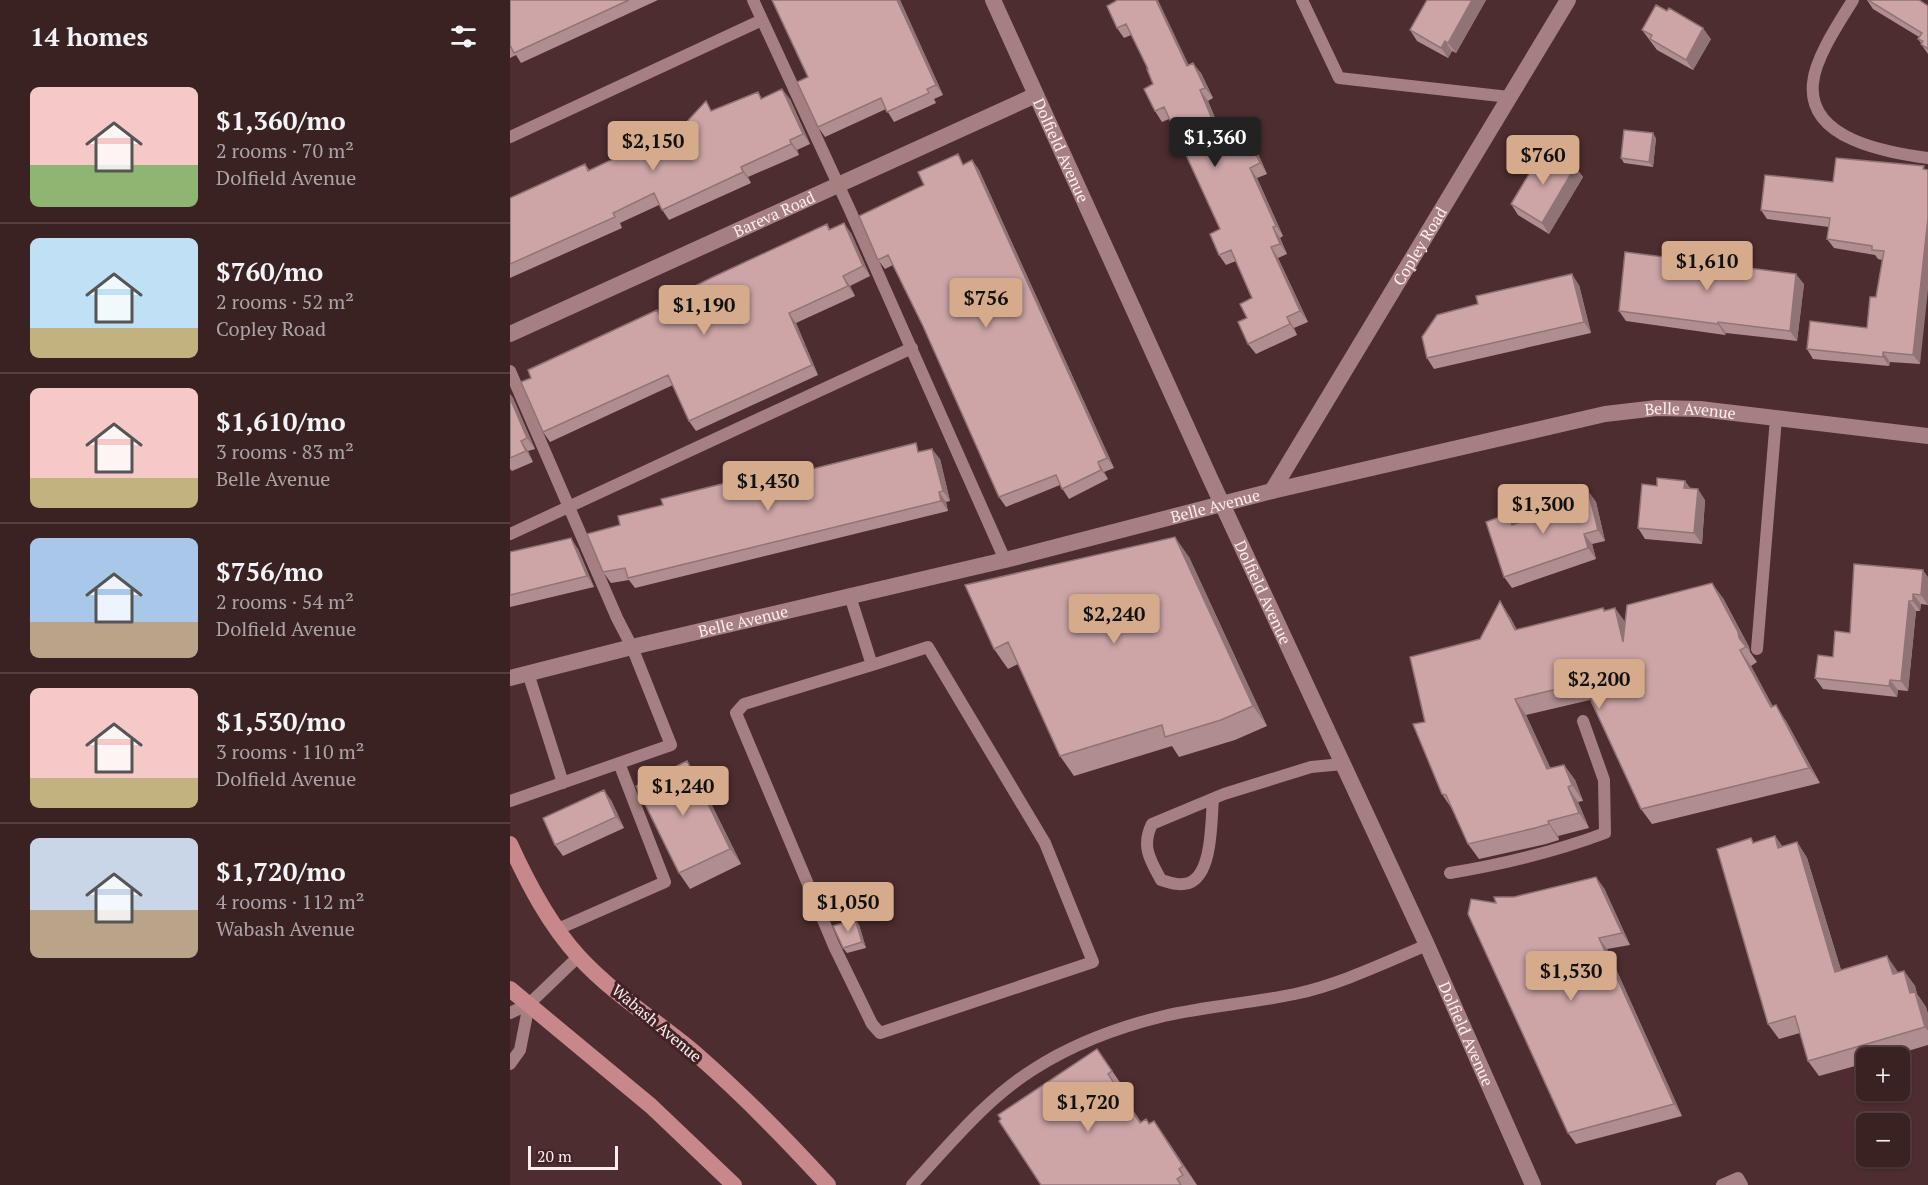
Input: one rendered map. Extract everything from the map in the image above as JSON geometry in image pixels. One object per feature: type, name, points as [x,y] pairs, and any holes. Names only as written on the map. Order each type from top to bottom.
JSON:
[{"type":"main road","name":"Wabash Avenue","points":[[510,844],[548,918],[579,956],[632,1004],[703,1061],[787,1140],[828,1185]]},
{"type":"main road","points":[[510,989],[651,1106],[734,1185]]},
{"type":"street","name":"Dolfield Avenue","points":[[993,0],[1222,504],[1428,945],[1532,1184]]},
{"type":"street","name":"Copley Road","points":[[1272,491],[1568,0]]},
{"type":"street","name":"Bareva Road","points":[[510,334],[1036,95]]},
{"type":"street","name":"Belle Avenue","points":[[510,678],[1005,560],[1272,491],[1605,414],[1657,408],[1700,409],[1928,436]]},
{"type":"lane","points":[[753,0],[912,348],[1005,560]]},
{"type":"lane","points":[[1302,0],[1339,78],[1509,97]]},
{"type":"lane","points":[[1853,0],[1834,31],[1813,81],[1813,98],[1819,114],[1835,129],[1859,143],[1888,153],[1928,158]]},
{"type":"lane","points":[[510,137],[762,20]]},
{"type":"lane","points":[[510,534],[568,505],[912,348]]},
{"type":"lane","points":[[510,371],[617,618],[633,647],[671,745],[510,801]]},
{"type":"lane","points":[[1757,649],[1776,418]]},
{"type":"lane","points":[[850,596],[872,665]]},
{"type":"lane","points":[[928,647],[1045,843],[1093,962],[880,1033],[872,1024],[834,946],[736,713],[744,704],[872,665],[928,647]]},
{"type":"lane","points":[[528,673],[563,783]]},
{"type":"lane","points":[[1450,873],[1491,866],[1568,847],[1605,833],[1604,780],[1583,721]]},
{"type":"lane","points":[[558,929],[665,882],[620,763]]},
{"type":"lane","points":[[1213,799],[1208,853],[1201,872],[1192,882],[1177,885],[1161,880],[1148,857],[1145,845],[1152,824],[1213,799],[1311,767],[1343,764]]},
{"type":"lane","points":[[912,1185],[978,1113],[1034,1069],[1080,1045],[1120,1028],[1166,1015],[1297,993],[1343,980],[1428,945]]},
{"type":"lane","points":[[510,1013],[529,1004],[579,956]]},
{"type":"lane","points":[[510,1064],[520,1050],[529,1004]]},
{"type":"lane","points":[[1722,1185],[1738,1178],[1742,1185]]},
{"type":"building","points":[[510,0],[629,0],[514,53],[510,45]]},
{"type":"building","points":[[772,0],[897,0],[936,85],[927,89],[929,93],[887,112],[881,98],[818,127],[797,82],[808,77]]},
{"type":"building","points":[[1116,0],[1156,0],[1187,66],[1193,63],[1205,88],[1200,90],[1219,136],[1243,126],[1260,163],[1250,168],[1276,226],[1273,227],[1280,244],[1271,247],[1300,311],[1287,317],[1290,324],[1248,344],[1238,322],[1247,318],[1240,304],[1252,298],[1231,250],[1219,255],[1210,234],[1220,229],[1164,107],[1155,111],[1144,89],[1153,84],[1148,69],[1126,24],[1117,28],[1107,6]]},
{"type":"building","points":[[1427,0],[1472,0],[1448,43],[1445,41],[1441,48],[1410,30]]},
{"type":"building","points":[[1868,0],[1919,0],[1928,6],[1928,49],[1921,44],[1923,41],[1918,39],[1922,33]]},
{"type":"building","points":[[1656,5],[1667,11],[1669,8],[1703,28],[1686,60],[1650,39],[1652,35],[1642,30]]},
{"type":"building","points":[[782,89],[803,134],[790,140],[791,144],[741,167],[743,172],[662,210],[654,193],[613,213],[615,217],[510,264],[510,198],[585,164],[588,171],[683,126],[706,101],[711,111],[758,92],[761,99]]},
{"type":"building","points":[[1624,130],[1653,133],[1649,162],[1621,158]]},
{"type":"building","points":[[1544,149],[1575,167],[1542,223],[1511,204]]},
{"type":"building","points":[[958,154],[963,165],[972,160],[1107,458],[1098,462],[1101,470],[1062,489],[1056,475],[999,497],[923,326],[888,255],[878,260],[859,216],[924,185],[918,172]]},
{"type":"building","points":[[1836,158],[1924,166],[1923,169],[1928,170],[1928,218],[1913,355],[1883,352],[1883,357],[1807,349],[1810,321],[1867,328],[1870,297],[1876,297],[1884,251],[1872,250],[1872,246],[1827,239],[1830,218],[1761,210],[1765,175],[1833,182]]},
{"type":"building","points":[[844,223],[863,266],[843,276],[848,286],[789,313],[812,365],[689,421],[668,375],[543,432],[521,382],[531,378],[528,370],[657,310],[659,314],[702,295],[697,285],[713,277],[827,224],[829,230]]},
{"type":"building","points":[[1625,252],[1796,274],[1790,331],[1619,311]]},
{"type":"building","points":[[1572,274],[1584,322],[1427,358],[1422,337],[1437,315],[1478,304],[1476,296]]},
{"type":"building","points":[[510,398],[527,438],[521,441],[526,451],[510,458]]},
{"type":"building","points":[[916,443],[918,452],[932,449],[943,491],[939,492],[941,501],[628,578],[625,568],[603,572],[587,534],[620,525],[618,516],[663,505],[661,499],[726,483],[728,489],[741,486],[743,494],[794,482],[792,474]]},
{"type":"building","points":[[1657,478],[1685,481],[1684,488],[1698,489],[1694,533],[1638,528],[1642,484],[1657,486]]},
{"type":"building","points":[[1588,491],[1598,530],[1584,534],[1588,548],[1504,577],[1486,522],[1508,514],[1512,525],[1554,510],[1552,501]]},
{"type":"building","points":[[1175,537],[1253,706],[1221,720],[1165,737],[1162,725],[1060,756],[1008,642],[994,649],[965,585]]},
{"type":"building","points":[[571,538],[587,576],[510,595],[510,552]]},
{"type":"building","points":[[1854,564],[1923,570],[1921,595],[1913,594],[1913,601],[1909,601],[1901,681],[1890,680],[1889,686],[1815,678],[1818,655],[1833,657],[1835,631],[1850,633]]},
{"type":"building","points":[[1712,583],[1739,638],[1746,647],[1740,650],[1771,707],[1776,705],[1809,768],[1641,809],[1583,683],[1515,699],[1547,769],[1564,765],[1572,785],[1568,787],[1579,813],[1548,821],[1549,824],[1535,828],[1468,844],[1446,795],[1442,794],[1413,724],[1425,722],[1410,657],[1480,639],[1500,601],[1515,630],[1603,608],[1604,611],[1615,608],[1623,642],[1627,605]]},
{"type":"building","points":[[687,761],[730,849],[679,873],[636,786]]},
{"type":"building","points":[[604,790],[616,817],[555,845],[543,818]]},
{"type":"building","points":[[1775,836],[1778,848],[1797,842],[1835,972],[1887,956],[1893,974],[1904,971],[1910,993],[1915,992],[1925,1027],[1808,1061],[1795,1016],[1768,1024],[1717,849],[1751,838],[1753,843]]},
{"type":"building","points":[[1596,877],[1622,933],[1599,938],[1674,1104],[1568,1133],[1468,914],[1471,899],[1496,903],[1494,897],[1514,897]]},
{"type":"building","points":[[855,919],[862,942],[843,948],[833,926]]},
{"type":"building","points":[[1097,1049],[1112,1071],[1108,1074],[1140,1123],[1146,1119],[1149,1124],[1154,1121],[1183,1166],[1179,1169],[1183,1175],[1177,1179],[1181,1185],[1041,1185],[999,1121],[1001,1119],[998,1115]]}]
